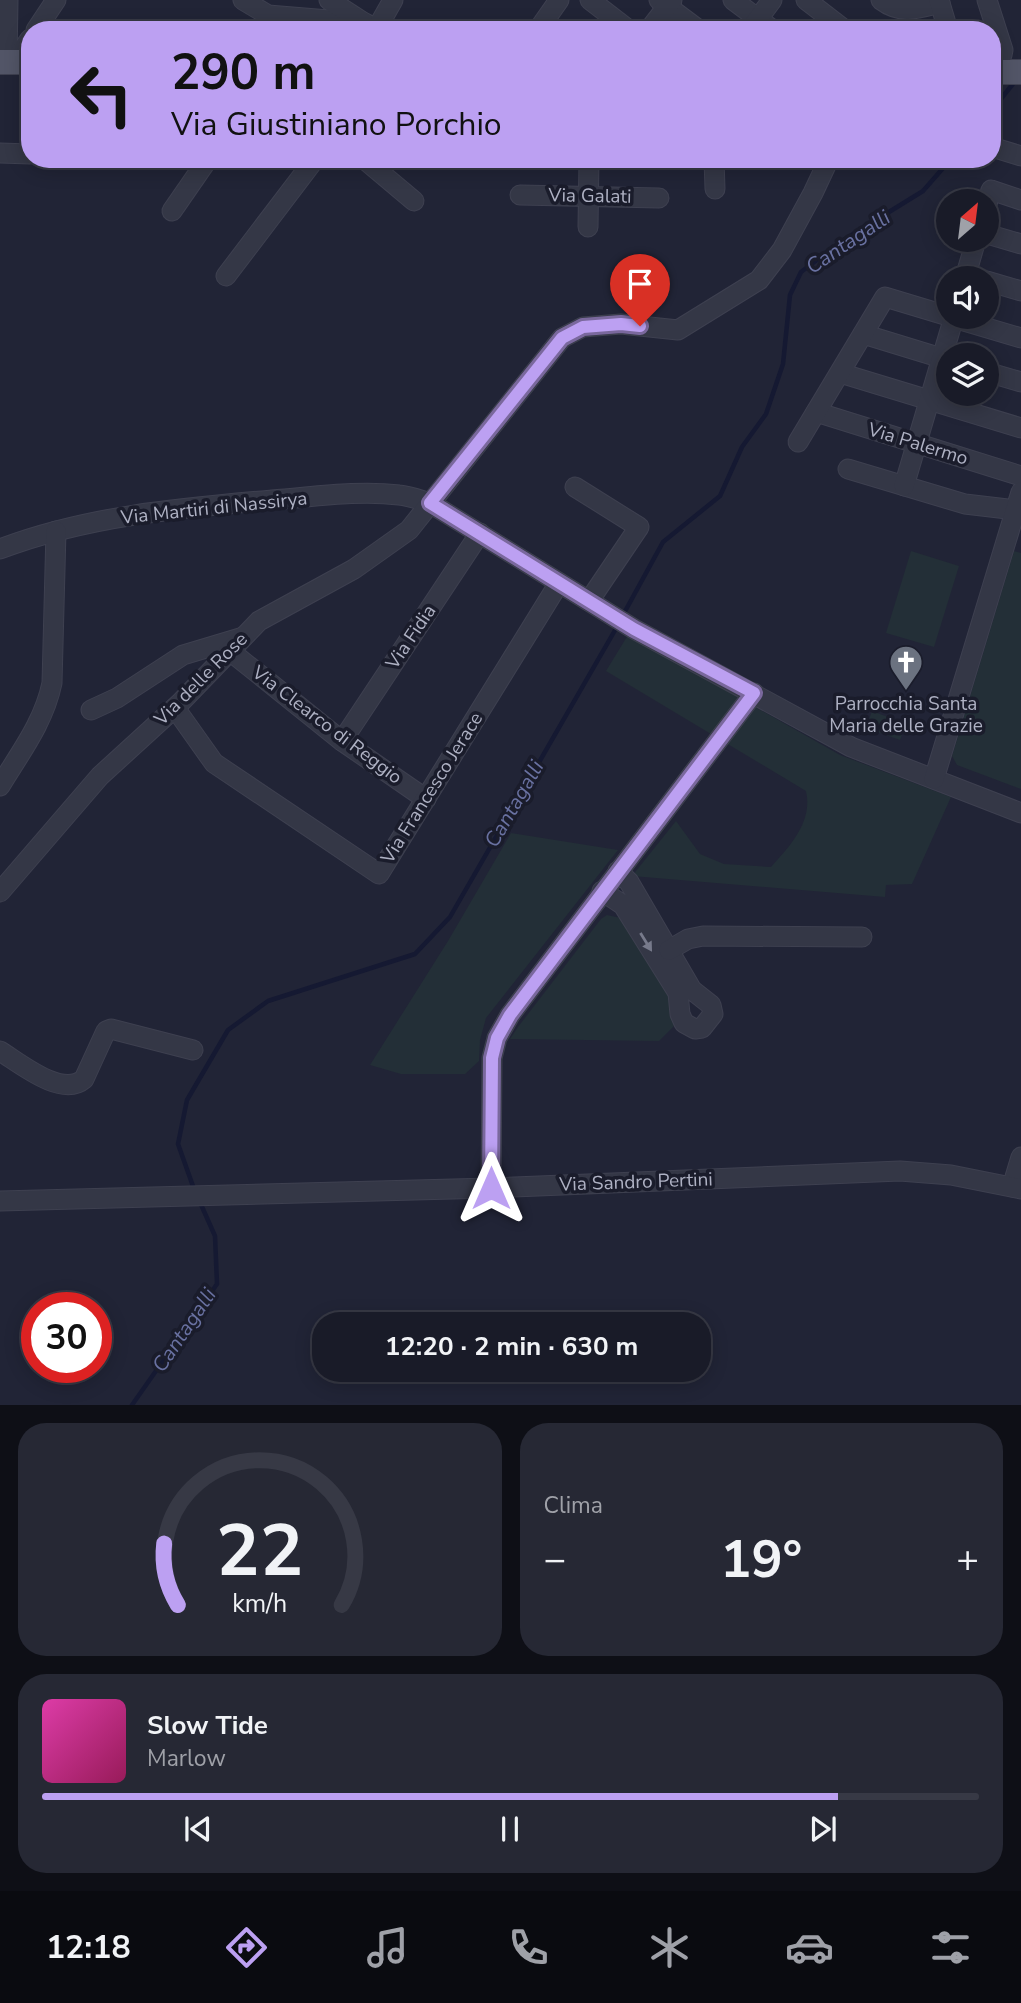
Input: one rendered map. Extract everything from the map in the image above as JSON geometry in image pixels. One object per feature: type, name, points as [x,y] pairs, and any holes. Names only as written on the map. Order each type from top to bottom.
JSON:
[{"type":"street","points":[[8,0],[13,62]]},
{"type":"street","points":[[42,21],[56,0]]},
{"type":"street","points":[[243,0],[268,15],[320,21]]},
{"type":"street","points":[[329,0],[363,21]]},
{"type":"street","points":[[377,21],[393,0]]},
{"type":"street","points":[[549,21],[559,0]]},
{"type":"street","points":[[590,0],[617,21]]},
{"type":"street","points":[[733,0],[755,21]]},
{"type":"street","points":[[762,21],[772,0]]},
{"type":"street","points":[[806,0],[833,21]]},
{"type":"street","points":[[881,0],[901,11],[913,11],[940,1],[946,21]]},
{"type":"street","points":[[987,0],[994,21]]},
{"type":"street","points":[[654,21],[666,2],[688,21]]},
{"type":"street","points":[[1001,44],[1002,69]]},
{"type":"street","points":[[1001,150],[1021,156]]},
{"type":"street","points":[[0,153],[21,154]]},
{"type":"street","points":[[172,211],[202,168]]},
{"type":"street","points":[[226,276],[309,168]]},
{"type":"street","points":[[375,168],[414,201]]},
{"type":"street","points":[[588,227],[589,168]]},
{"type":"street","points":[[715,168],[715,188]]},
{"type":"street","name":"Via delle Rose","points":[[0,892],[100,776],[175,708],[259,621],[354,569],[409,530],[562,338],[583,327],[621,324],[678,330],[758,280],[782,250],[825,168]]},
{"type":"street","name":"Via Galati","points":[[520,195],[659,198]]},
{"type":"street","points":[[999,198],[1021,200]]},
{"type":"street","points":[[999,238],[1021,244]]},
{"type":"street","points":[[999,285],[1021,291]]},
{"type":"street","points":[[798,442],[885,297],[936,312]]},
{"type":"street","points":[[991,329],[1021,338]]},
{"type":"street","points":[[863,334],[936,356]]},
{"type":"street","points":[[839,373],[1021,428]]},
{"type":"street","points":[[999,376],[1021,382]]},
{"type":"street","points":[[904,486],[936,382]]},
{"type":"street","name":"Via Palermo","points":[[816,412],[1021,476]]},
{"type":"street","points":[[848,469],[965,504],[1018,501],[934,779]]},
{"type":"street","points":[[576,487],[639,527],[595,604]]},
{"type":"street","name":"Via Martiri di Nassirya","points":[[0,549],[94,521],[200,507],[349,494],[401,495],[430,503],[634,629],[851,747],[1021,813]]},
{"type":"street","points":[[0,786],[38,724],[52,683],[56,531]]},
{"type":"street","name":"Via Fidia","points":[[342,741],[480,533]]},
{"type":"street","name":"Via Francesco Jerace","points":[[175,708],[214,762],[379,874],[559,583]]},
{"type":"street","points":[[91,710],[117,698],[183,656],[237,644]]},
{"type":"street","name":"Via Clearco di Reggio","points":[[237,644],[342,741],[426,799]]},
{"type":"street","points":[[491,1188],[491,1072],[497,1038],[510,1015],[602,891],[754,693]]},
{"type":"street","points":[[602,891],[623,905],[678,993],[680,1014],[684,1023],[695,1029],[702,1028],[712,1018],[713,1009],[692,990],[629,882],[618,871]]},
{"type":"street","points":[[669,950],[688,939],[703,936],[863,937]]},
{"type":"street","points":[[0,1051],[52,1082],[68,1086],[78,1084],[84,1079],[106,1031],[111,1029],[193,1050]]},
{"type":"street","points":[[1016,1188],[1021,1157]]},
{"type":"street","name":"Via Sandro Pertini","points":[[0,1201],[491,1188],[900,1171],[951,1175],[1016,1188]]},
{"type":"shaded area","points":[[911,551],[959,566],[934,647],[886,633]]},
{"type":"shaded area","points":[[1014,551],[1021,553],[1021,789],[957,765],[952,756]]},
{"type":"shaded area","points":[[628,635],[840,755],[951,797],[912,884],[886,885],[885,897],[632,876],[676,821],[700,854],[724,864],[771,867],[798,833],[806,813],[807,802],[806,791],[606,671]]},
{"type":"shaded area","points":[[872,711],[906,724],[900,740],[866,728]]},
{"type":"shaded area","points":[[511,833],[618,850],[486,1018],[480,1040],[479,1061],[465,1074],[401,1074],[370,1065],[448,941]]},
{"type":"shaded area","points":[[607,915],[621,918],[671,997],[674,1026],[659,1041],[510,1039],[601,919]]},
{"type":"waterway","name":"Cantagalli","points":[[1001,99],[1016,80]]},
{"type":"waterway","name":"Cantagalli","points":[[623,615],[663,542],[720,496],[742,447],[766,414],[783,364],[790,295],[801,272],[842,241],[923,191],[943,168]]},
{"type":"waterway","name":"Cantagalli","points":[[194,1189],[178,1144],[187,1100],[228,1030],[268,1001],[415,954],[450,917],[618,625]]},
{"type":"waterway","name":"Cantagalli","points":[[132,1405],[217,1284],[215,1236],[199,1200]]},
{"type":"place","name":"Parrocchia Santa Maria delle Grazie","points":[[906,692]]},
{"type":"route","points":[[491,1188],[491,1072],[497,1038],[510,1015],[754,693],[634,629],[430,503],[562,338],[583,327],[621,324],[640,326]]}]
